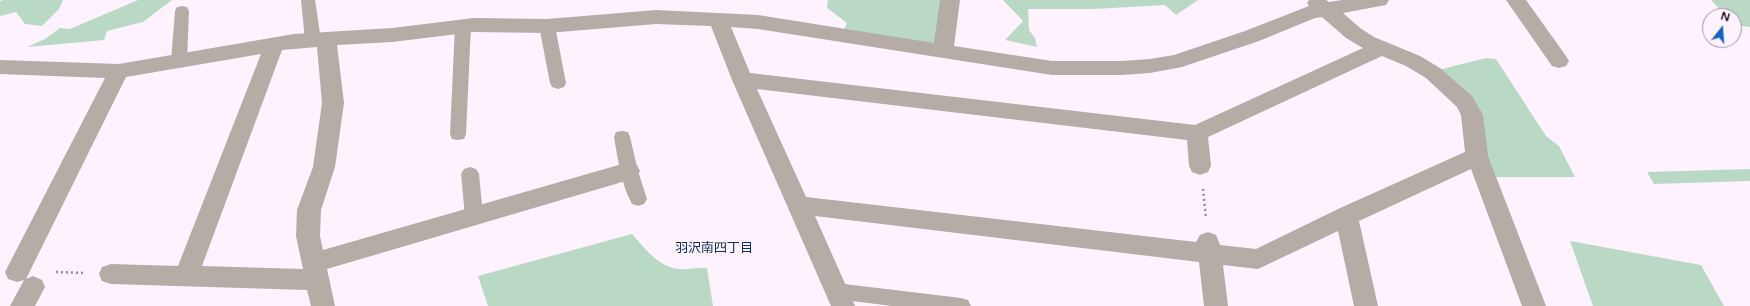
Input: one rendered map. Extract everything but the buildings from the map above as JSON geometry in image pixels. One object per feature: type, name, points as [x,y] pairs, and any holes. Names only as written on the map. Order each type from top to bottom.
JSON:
[{"type":"street","points":[[943,52],[950,0]]},
{"type":"street","points":[[0,67],[119,71],[320,40],[474,25],[547,26],[658,8],[718,20],[758,22],[1052,68],[1122,68],[1175,62],[1200,54],[1252,36],[1311,12],[1318,4],[1379,0]]},
{"type":"street","points":[[1516,0],[1559,61]]},
{"type":"street","points":[[1318,4],[1353,33],[1381,48],[1413,61],[1427,69],[1465,102],[1472,115],[1477,156],[1534,306]]},
{"type":"street","points":[[718,20],[742,80],[840,298]]},
{"type":"street","points":[[320,40],[333,103],[324,167],[310,210],[308,236],[323,306]]},
{"type":"street","points":[[186,276],[274,46]]},
{"type":"street","points":[[742,80],[1197,133],[1381,48]]},
{"type":"street","points":[[25,282],[119,71]]},
{"type":"street","points":[[1197,133],[1200,166]]},
{"type":"street","points":[[797,205],[1209,248],[1258,259],[1346,216],[1477,156]]},
{"type":"street","points":[[111,274],[186,276],[315,272],[474,216],[629,170]]},
{"type":"street","points":[[1346,216],[1366,306]]},
{"type":"street","points":[[1209,248],[1216,306]]},
{"type":"lane","points":[[308,0],[320,40]]},
{"type":"lane","points":[[179,61],[182,11]]},
{"type":"lane","points":[[458,134],[463,26]]},
{"type":"lane","points":[[547,26],[558,83]]},
{"type":"lane","points":[[622,137],[629,170],[638,199]]},
{"type":"lane","points":[[470,174],[474,216]]},
{"type":"lane","points":[[840,298],[961,306]]},
{"type":"path","points":[[1200,166],[1209,248]]},
{"type":"path","points":[[25,282],[111,274]]},
{"type":"green space","points":[[63,0],[59,9],[42,26],[25,24],[16,12],[0,16],[0,1]]},
{"type":"green space","points":[[138,0],[172,0],[143,22],[107,31],[104,40],[27,47],[45,39],[60,28],[70,29]]},
{"type":"green space","points":[[828,0],[944,0],[936,48],[842,34],[847,23],[827,8]]},
{"type":"green space","points":[[1003,0],[1198,0],[1176,15],[1165,5],[1094,9],[1028,9],[1029,30],[1035,38],[1037,47],[1005,40],[1023,21]]},
{"type":"green space","points":[[1711,0],[1750,0],[1750,27],[1742,26],[1742,8],[1718,8]]},
{"type":"green space","points":[[1486,58],[1496,59],[1546,136],[1559,146],[1575,177],[1491,177],[1486,157],[1438,70]]},
{"type":"green space","points":[[1750,169],[1750,181],[1654,184],[1647,172]]},
{"type":"green space","points":[[632,234],[652,256],[665,265],[679,269],[707,268],[713,306],[488,306],[478,276]]},
{"type":"green space","points":[[1570,241],[1701,265],[1724,306],[1593,306]]},
{"type":"district","name":"羽沢南四丁目","points":[[714,249]]}]
